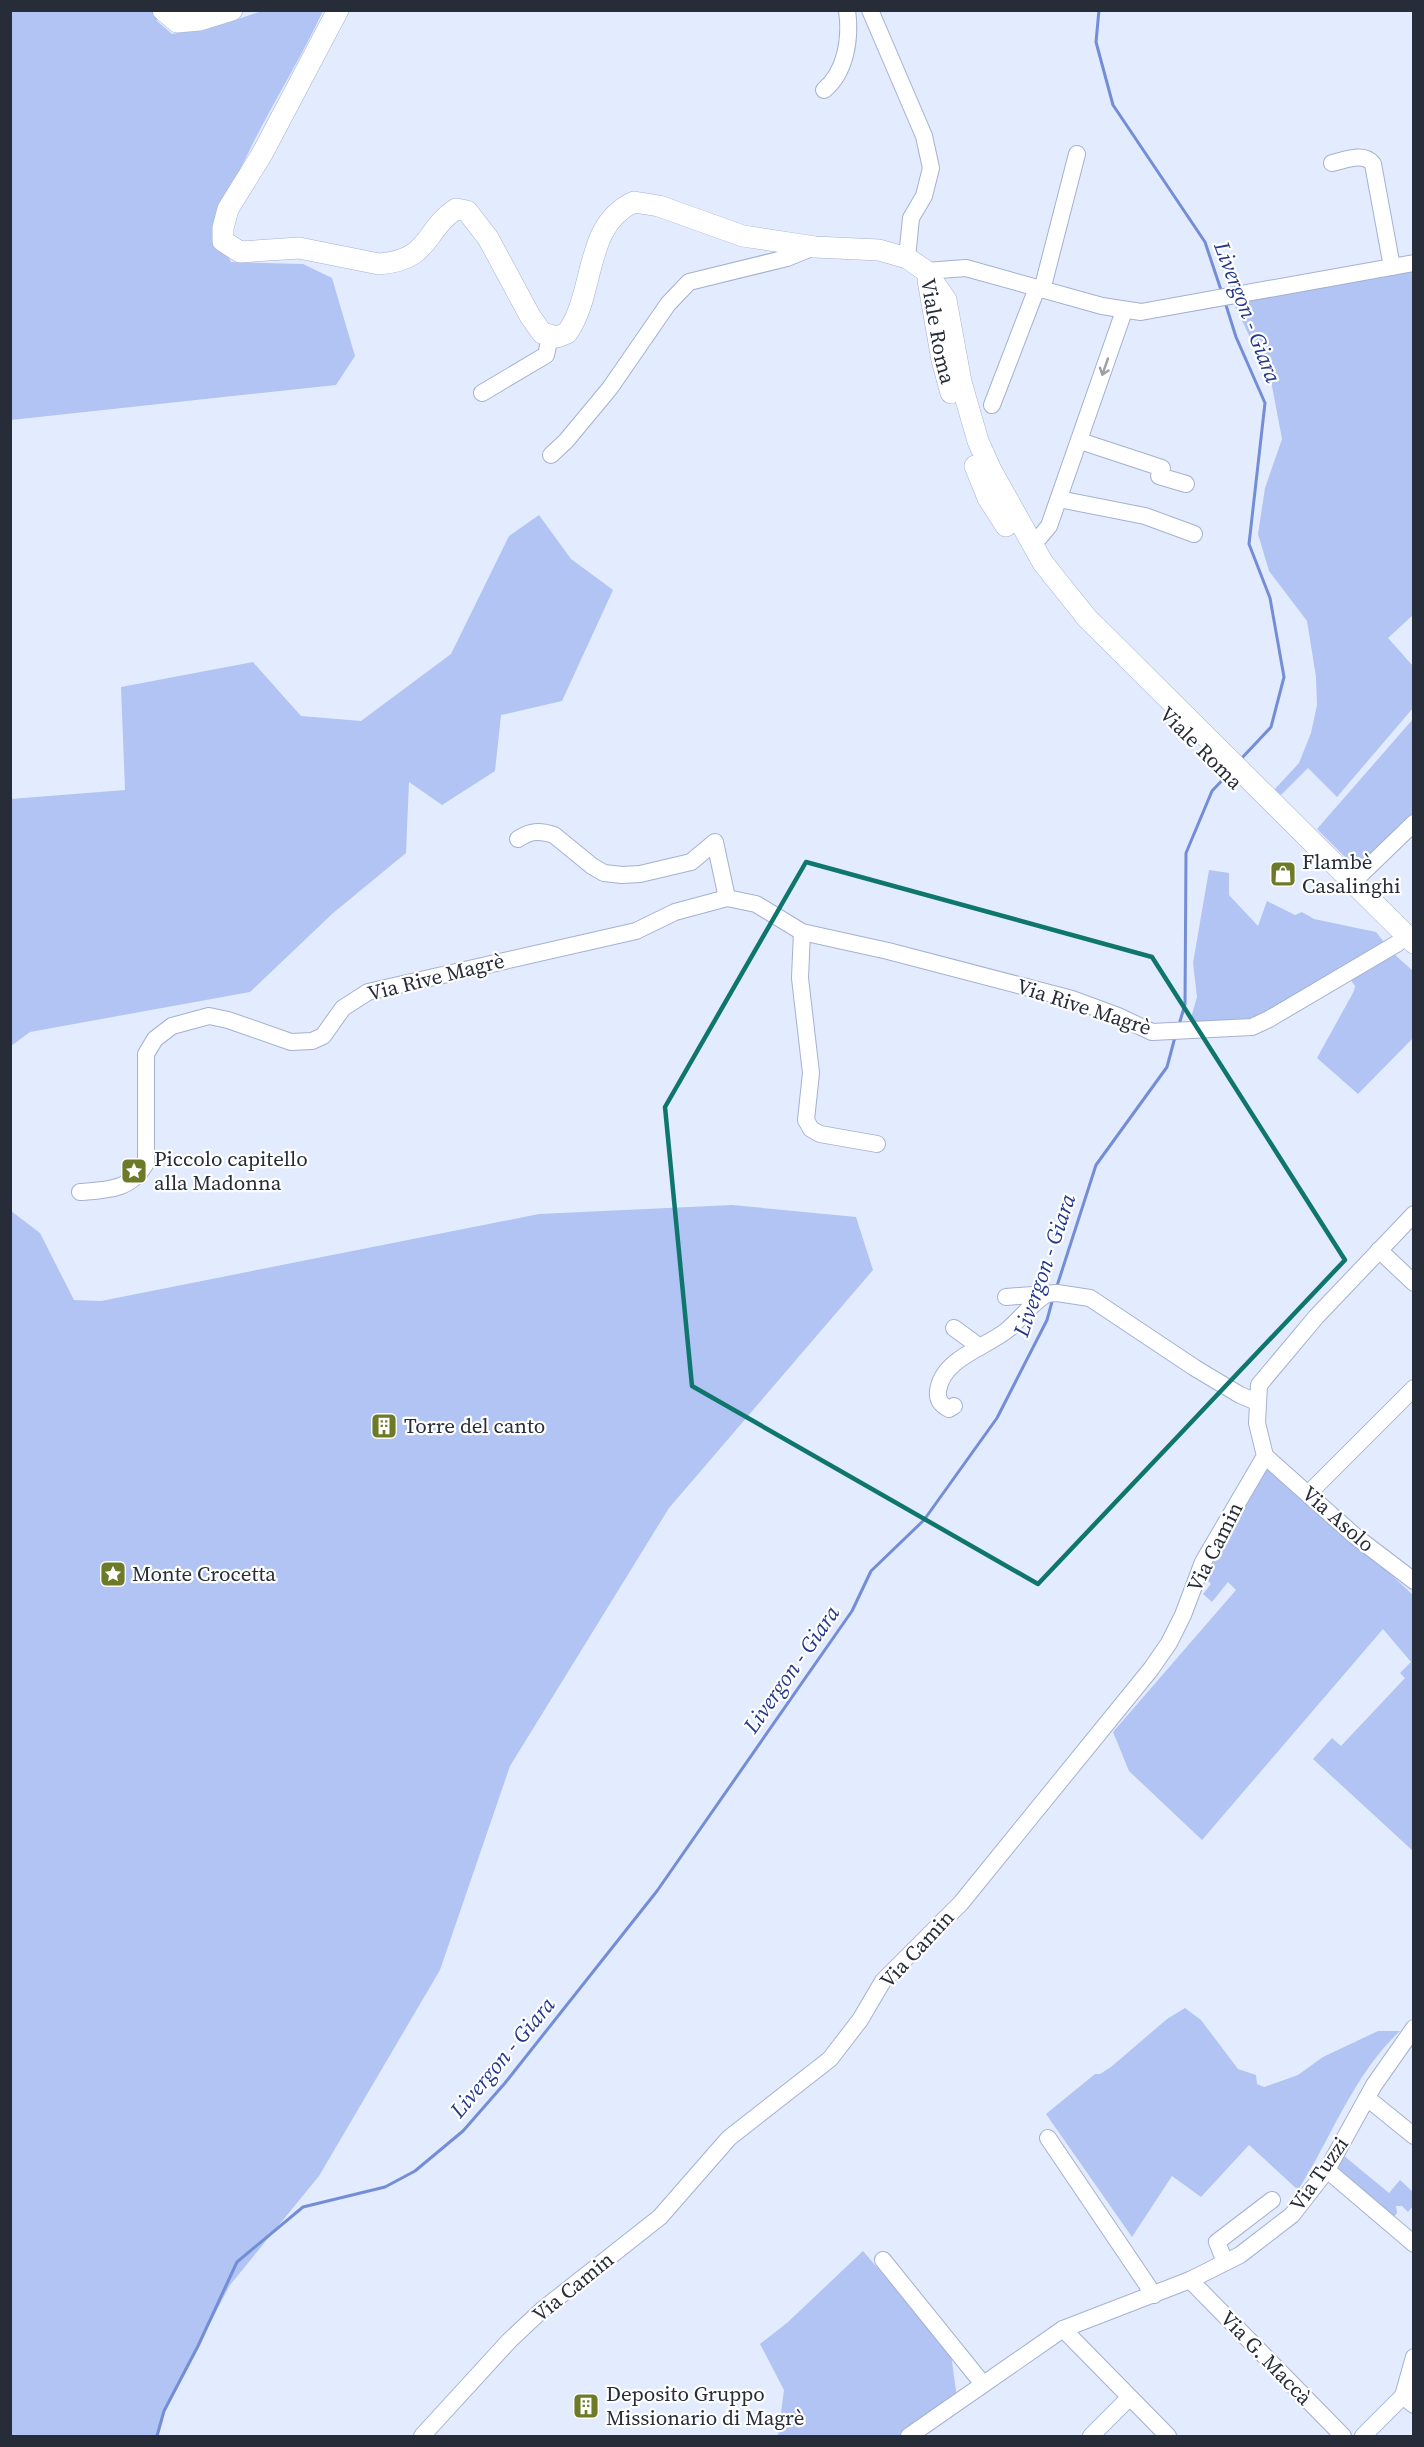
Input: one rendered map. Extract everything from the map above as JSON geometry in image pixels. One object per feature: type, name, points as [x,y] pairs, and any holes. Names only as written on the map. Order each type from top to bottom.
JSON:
[{"type":"main road","points":[[163,10],[169,19],[177,22],[200,20],[232,10]]},
{"type":"main road","points":[[338,10],[262,154],[228,209],[223,228],[224,241],[240,252],[299,248],[380,264],[393,263],[409,257],[420,249],[448,214],[456,209],[466,211],[488,238],[530,316],[542,333],[550,337],[567,333],[577,319],[601,233],[611,218],[634,202],[659,206],[744,236],[815,247],[879,250],[907,258],[926,271]]},
{"type":"main road","name":"Viale Roma","points":[[926,271],[946,300],[961,382],[978,441],[1010,508],[1043,563],[1087,618],[1170,710]]},
{"type":"main road","name":"Viale Roma","points":[[926,271],[942,360],[965,442],[988,498],[1019,548],[1087,634],[1170,710],[1406,940],[1413,959]]},
{"type":"street","points":[[824,90],[839,72],[845,54],[847,10]]},
{"type":"street","points":[[870,10],[924,136],[931,168],[924,196],[911,218],[907,258]]},
{"type":"street","points":[[992,405],[1040,289],[1077,154]]},
{"type":"street","points":[[1332,163],[1361,157],[1370,160],[1373,164],[1392,267]]},
{"type":"street","points":[[551,455],[610,388],[668,304],[689,282],[787,258],[815,247]]},
{"type":"street","points":[[926,271],[966,268],[1124,311],[1158,311],[1413,263]]},
{"type":"street","points":[[1030,541],[1039,538],[1046,531],[1080,441],[1124,311]]},
{"type":"street","points":[[482,393],[533,365],[546,355],[550,337]]},
{"type":"street","points":[[1080,441],[1162,468],[1159,476],[1186,484]]},
{"type":"street","points":[[1059,499],[1145,516],[1194,534]]},
{"type":"street","points":[[1350,886],[1413,823]]},
{"type":"street","points":[[518,839],[528,832],[545,832],[554,835],[604,873],[622,875],[640,874],[691,862],[714,842],[727,898]]},
{"type":"street","name":"Via Rive Magrè","points":[[80,1191],[114,1190],[126,1184],[143,1169],[146,1163],[146,1054],[155,1039],[171,1026],[208,1016],[301,1044],[323,1036],[343,1008],[368,992],[636,931],[675,912],[727,898],[756,904],[802,932],[1021,984],[1091,1005],[1152,1032],[1252,1027],[1406,940]]},
{"type":"street","points":[[802,932],[800,978],[811,1073],[806,1120],[811,1129],[820,1134],[877,1144]]},
{"type":"street","points":[[1265,1456],[1257,1423],[1259,1385],[1287,1349],[1413,1214]]},
{"type":"street","points":[[1379,1250],[1413,1283]]},
{"type":"street","points":[[1006,1297],[1048,1293],[1075,1294],[1090,1298],[1195,1368],[1240,1395],[1257,1402]]},
{"type":"street","points":[[954,1406],[949,1409],[940,1403],[939,1386],[952,1365],[1005,1331],[1037,1300],[1048,1293]]},
{"type":"street","points":[[954,1328],[980,1347]]},
{"type":"street","points":[[1308,1494],[1413,1388]]},
{"type":"street","name":"Via Asolo","points":[[1265,1456],[1355,1536],[1413,1581]]},
{"type":"street","name":"Via Camin","points":[[422,2436],[509,2341],[542,2310],[660,2217],[729,2138],[830,2059],[860,2020],[883,1981],[961,1903],[1151,1669],[1169,1643],[1183,1615],[1203,1562],[1265,1456]]},
{"type":"street","name":"Via Tuzzi","points":[[909,2436],[1063,2329],[1190,2280],[1240,2255],[1292,2215],[1327,2170],[1367,2098],[1399,2046],[1413,2028]]},
{"type":"street","points":[[1367,2098],[1413,2136]]},
{"type":"street","points":[[1048,2138],[1154,2295]]},
{"type":"street","points":[[1327,2170],[1413,2244]]},
{"type":"street","points":[[1225,2262],[1217,2242],[1272,2200]]},
{"type":"street","points":[[883,2260],[983,2384]]},
{"type":"street","name":"Via G. Maccà","points":[[1190,2280],[1343,2436]]},
{"type":"street","points":[[1063,2329],[1168,2436]]},
{"type":"street","points":[[1363,2436],[1408,2400],[1413,2357]]},
{"type":"street","points":[[1091,2436],[1129,2398]]},
{"type":"highlighted area","points":[[806,862],[1152,957],[1345,1260],[1038,1584],[692,1386],[665,1107]]},
{"type":"shaded area","points":[[10,11],[157,11],[157,21],[172,34],[223,24],[262,11],[323,11],[237,176],[217,234],[231,262],[303,264],[332,278],[355,356],[336,385],[11,420]]},
{"type":"shaded area","points":[[1413,269],[1413,615],[1388,638],[1413,666],[1413,708],[1337,797],[1308,768],[1281,795],[1274,790],[1299,763],[1311,733],[1317,705],[1316,677],[1307,621],[1269,571],[1258,534],[1265,488],[1282,439],[1271,381],[1233,302]]},
{"type":"shaded area","points":[[539,515],[571,559],[613,590],[562,701],[501,715],[495,771],[442,805],[409,782],[406,853],[332,914],[250,992],[30,1032],[11,1046],[11,799],[125,790],[121,687],[253,662],[301,716],[361,721],[451,654],[509,536]]},
{"type":"shaded area","points":[[1413,719],[1413,814],[1361,865],[1354,866],[1317,829]]},
{"type":"shaded area","points":[[1209,870],[1229,873],[1229,895],[1258,926],[1267,901],[1295,915],[1302,912],[1314,919],[1376,932],[1384,942],[1255,1021],[1188,1028],[1197,997],[1193,963]]},
{"type":"shaded area","points":[[1393,953],[1413,971],[1413,1038],[1358,1094],[1317,1058],[1354,991],[1355,986],[1348,976]]},
{"type":"shaded area","points":[[732,1205],[856,1217],[873,1270],[669,1508],[510,1766],[440,1970],[319,2176],[230,2285],[164,2411],[157,2436],[11,2436],[11,1211],[40,1233],[74,1300],[101,1301],[539,1214]]},
{"type":"shaded area","points":[[1263,1465],[1355,1541],[1413,1595],[1413,1851],[1313,1759],[1332,1738],[1341,1746],[1405,1678],[1400,1673],[1411,1662],[1383,1629],[1202,1840],[1129,1771],[1113,1732],[1236,1590],[1228,1582],[1212,1602],[1203,1594],[1211,1584],[1202,1575]]},
{"type":"shaded area","points":[[1185,2008],[1201,2020],[1238,2069],[1256,2075],[1257,2084],[1264,2087],[1298,2075],[1323,2057],[1378,2031],[1400,2031],[1369,2067],[1356,2087],[1298,2190],[1249,2145],[1201,2197],[1172,2176],[1132,2237],[1046,2114],[1095,2074],[1100,2074],[1111,2067],[1167,2019]]},
{"type":"shaded area","points":[[1343,2155],[1389,2193],[1400,2180],[1413,2192],[1413,2206],[1408,2212],[1402,2206],[1396,2206],[1397,2213],[1392,2219],[1337,2172]]},
{"type":"shaded area","points":[[863,2251],[951,2354],[957,2398],[903,2436],[778,2436],[784,2390],[760,2344],[788,2322]]},
{"type":"waterway","name":"Livergon - Giara","points":[[1099,10],[1096,42],[1113,105],[1205,242],[1221,290]]},
{"type":"waterway","name":"Livergon - Giara","points":[[1225,302],[1236,337],[1265,403],[1249,544],[1270,598],[1284,677],[1271,727],[1240,760]]},
{"type":"waterway","name":"Livergon - Giara","points":[[1179,1025],[1185,1004],[1186,853],[1212,791],[1230,772]]},
{"type":"waterway","name":"Livergon - Giara","points":[[1056,1289],[1096,1165],[1167,1067],[1175,1037]]},
{"type":"waterway","name":"Livergon - Giara","points":[[157,2436],[164,2411],[198,2346],[237,2262],[303,2207],[385,2187],[415,2171],[463,2131],[505,2083],[657,1891],[852,1611],[871,1571],[924,1520],[997,1418],[1047,1320],[1053,1298]]},
{"type":"place","name":"Flambè Casalinghi","points":[[1283,874]]},
{"type":"place","name":"Piccolo capitello alla Madonna","points":[[134,1171]]},
{"type":"place","name":"Torre del canto","points":[[384,1426]]},
{"type":"place","name":"Monte Crocetta","points":[[113,1574]]},
{"type":"place","name":"Deposito Gruppo Missionario di Magrè","points":[[586,2406]]}]
